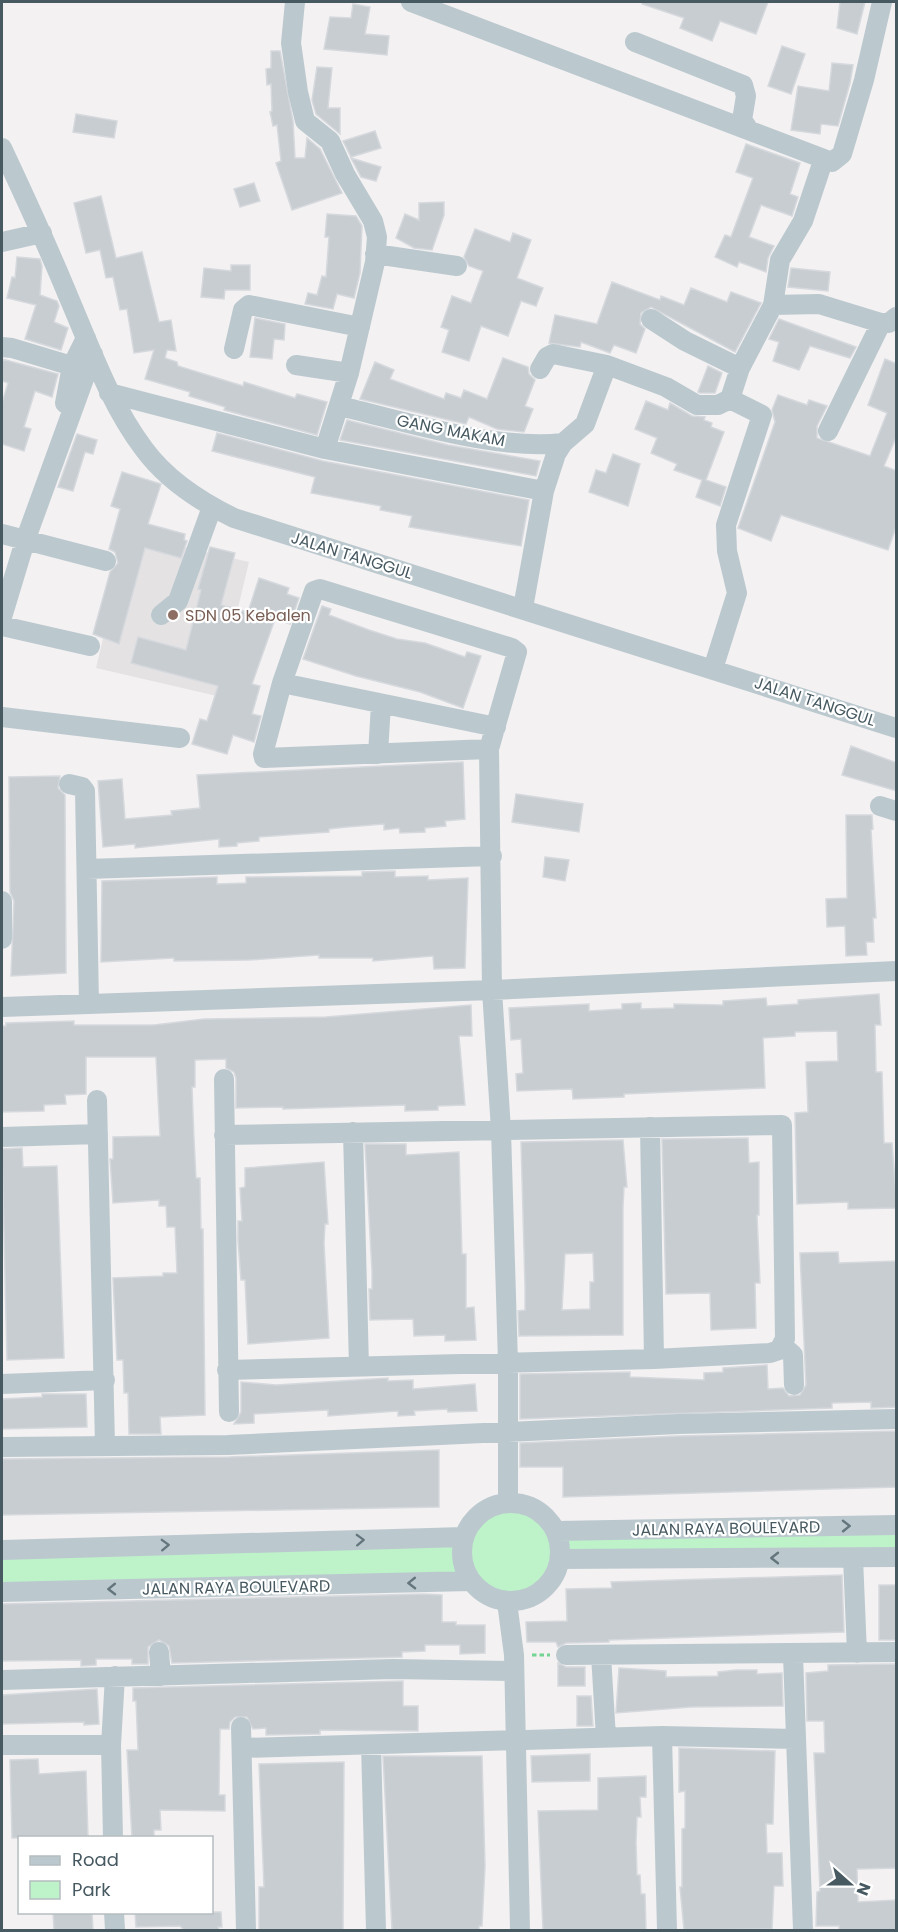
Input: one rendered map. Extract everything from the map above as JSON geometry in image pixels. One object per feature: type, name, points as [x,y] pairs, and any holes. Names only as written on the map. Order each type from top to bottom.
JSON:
[{"type":"street","points":[[295,2],[291,43],[305,122],[329,138],[345,174],[373,221],[377,237],[350,373],[325,449]]},
{"type":"street","points":[[411,2],[747,127],[823,161],[832,162],[842,154],[864,80],[882,2]]},
{"type":"street","points":[[635,42],[743,85],[746,96],[742,120],[747,127]]},
{"type":"street","name":"JALAN TANGGUL","points":[[2,147],[42,233],[109,393],[144,449],[170,477],[212,507],[234,518],[897,728]]},
{"type":"street","points":[[540,369],[547,357],[553,354],[607,365],[666,387],[697,405],[718,405],[730,399],[740,368],[773,305],[780,260],[803,221],[823,161]]},
{"type":"street","points":[[2,242],[42,233]]},
{"type":"street","points":[[375,254],[457,266]]},
{"type":"street","points":[[773,305],[819,304],[889,320],[828,431]]},
{"type":"street","points":[[234,349],[243,310],[249,305],[360,327]]},
{"type":"street","points":[[651,319],[685,341],[740,368]]},
{"type":"street","points":[[65,427],[63,411],[72,366],[90,346]]},
{"type":"street","points":[[2,617],[24,541],[65,427],[90,346]]},
{"type":"street","points":[[2,347],[72,366]]},
{"type":"street","points":[[296,365],[350,373]]},
{"type":"street","points":[[522,608],[544,491],[556,454],[563,443],[585,424],[607,365]]},
{"type":"street","points":[[109,393],[325,449],[544,491]]},
{"type":"street","points":[[713,669],[737,593],[728,551],[726,525],[762,415],[730,399]]},
{"type":"street","name":"GANG MAKAM","points":[[339,406],[449,433],[537,445],[563,443]]},
{"type":"street","points":[[161,615],[178,601],[212,507]]},
{"type":"street","points":[[2,534],[106,561]]},
{"type":"street","points":[[489,749],[264,758],[263,754],[282,683],[312,594],[320,589],[512,648],[517,652],[489,749],[492,990],[501,1130],[508,1363],[508,1502]]},
{"type":"street","points":[[2,626],[90,646]]},
{"type":"street","points":[[282,683],[496,727]]},
{"type":"street","points":[[378,754],[381,704]]},
{"type":"street","points":[[2,717],[180,738]]},
{"type":"street","points":[[69,784],[82,787],[85,791],[89,1004]]},
{"type":"street","points":[[891,809],[897,818]]},
{"type":"street","points":[[87,869],[492,856]]},
{"type":"street","points":[[2,901],[2,939]]},
{"type":"street","points":[[2,1007],[492,990],[897,971]]},
{"type":"street","points":[[224,1079],[229,1412]]},
{"type":"street","points":[[97,1100],[105,1445]]},
{"type":"street","points":[[224,1135],[782,1125],[783,1346],[793,1355],[794,1385]]},
{"type":"street","points":[[650,1127],[654,1359]]},
{"type":"street","points":[[353,1132],[359,1367]]},
{"type":"street","points":[[2,1137],[98,1134]]},
{"type":"street","points":[[227,1370],[654,1359],[770,1353],[783,1346]]},
{"type":"street","points":[[2,1384],[105,1380]]},
{"type":"street","points":[[2,1447],[228,1445],[507,1431],[897,1419]]},
{"type":"street","points":[[508,1502],[537,1510],[556,1531],[560,1559],[551,1582],[531,1598],[507,1602],[486,1596],[471,1581],[462,1560],[464,1537],[474,1520],[489,1508],[508,1502]]},
{"type":"street","name":"JALAN RAYA BOULEVARD","points":[[556,1531],[897,1525]]},
{"type":"street","points":[[2,1550],[464,1537]]},
{"type":"street","name":"JALAN RAYA BOULEVARD","points":[[560,1559],[897,1557]]},
{"type":"street","points":[[853,1558],[856,1653]]},
{"type":"street","name":"JALAN RAYA BOULEVARD","points":[[2,1592],[471,1581]]},
{"type":"street","points":[[507,1602],[513,1663],[520,1930]]},
{"type":"street","points":[[159,1652],[161,1676]]},
{"type":"street","points":[[566,1655],[793,1655],[897,1652]]},
{"type":"street","points":[[601,1655],[606,1738]]},
{"type":"street","points":[[793,1655],[802,1930]]},
{"type":"street","points":[[2,1680],[393,1669],[513,1663]]},
{"type":"street","points":[[113,1836],[111,1744],[115,1676]]},
{"type":"street","points":[[241,1726],[246,1930]]},
{"type":"street","points":[[242,1748],[662,1736],[796,1739]]},
{"type":"street","points":[[662,1736],[667,1930]]},
{"type":"street","points":[[2,1745],[111,1744]]},
{"type":"street","points":[[371,1745],[376,1930]]},
{"type":"street","points":[[114,1914],[115,1930]]},
{"type":"path","points":[[513,1663],[566,1655]]},
{"type":"shaded area","name":"SDN 05 Kebalen","points":[[128,534],[249,562],[217,696],[96,668]]},
{"type":"green space","points":[[508,1502],[537,1510],[557,1531],[896,1524],[896,1557],[561,1559],[551,1582],[531,1598],[507,1602],[486,1596],[471,1581],[2,1592],[2,1550],[464,1537],[482,1514]]},
{"type":"building","points":[[642,2],[768,2],[756,34],[720,21],[712,41],[680,28],[684,18],[642,4]]},
{"type":"building","points":[[840,2],[865,2],[857,34],[837,28]]},
{"type":"building","points":[[353,4],[370,7],[365,34],[389,36],[387,55],[324,49],[330,17],[351,18]]},
{"type":"building","points":[[782,46],[805,54],[791,94],[768,86]]},
{"type":"building","points":[[271,51],[280,51],[293,121],[295,158],[305,158],[307,138],[320,149],[342,193],[292,210],[276,163],[281,161],[277,125],[273,126],[270,112],[272,111],[271,84],[267,85],[266,69],[271,68]]},
{"type":"building","points":[[832,63],[853,65],[838,126],[821,124],[820,134],[791,130],[798,86],[829,91]]},
{"type":"building","points":[[317,67],[332,68],[328,108],[340,108],[340,134],[316,114],[312,100]]},
{"type":"building","points":[[76,114],[117,121],[114,138],[73,132]]},
{"type":"building","points":[[375,131],[381,148],[351,157],[343,141]]},
{"type":"building","points":[[746,144],[800,163],[790,194],[798,197],[792,216],[761,205],[749,237],[774,246],[768,258],[766,272],[739,262],[737,267],[715,257],[725,235],[731,237],[753,178],[736,172]]},
{"type":"building","points":[[351,158],[381,167],[376,181],[361,177]]},
{"type":"building","points":[[254,183],[260,201],[240,207],[234,189]]},
{"type":"building","points":[[101,196],[116,258],[142,252],[159,322],[171,320],[176,351],[167,350],[165,358],[177,362],[178,366],[243,386],[244,382],[295,398],[297,394],[327,402],[317,435],[224,410],[225,407],[189,396],[190,392],[145,379],[154,350],[134,353],[127,309],[120,310],[113,277],[106,278],[100,250],[86,253],[74,203]]},
{"type":"building","points":[[444,202],[444,215],[432,250],[414,248],[396,238],[405,214],[419,220],[419,203]]},
{"type":"building","points":[[327,214],[356,216],[362,226],[360,273],[354,298],[337,294],[333,309],[305,304],[308,293],[317,295],[322,276],[326,277],[329,237],[325,237]]},
{"type":"building","points":[[475,229],[510,242],[513,233],[531,240],[517,278],[543,288],[536,306],[521,301],[508,336],[481,326],[469,361],[442,352],[449,330],[441,327],[452,296],[471,303],[483,271],[469,266],[464,257]]},
{"type":"building","points":[[17,257],[40,259],[42,266],[40,295],[57,301],[59,306],[54,322],[68,328],[61,350],[25,339],[36,305],[7,298],[12,277],[15,278]]},
{"type":"building","points":[[231,265],[250,265],[250,290],[225,290],[224,299],[201,297],[204,268],[231,271]]},
{"type":"building","points":[[791,268],[830,272],[828,291],[788,287]]},
{"type":"building","points":[[612,282],[660,300],[661,296],[684,305],[691,288],[727,302],[731,292],[761,303],[735,352],[651,307],[641,313],[640,324],[645,329],[636,353],[614,345],[610,353],[581,342],[580,347],[549,343],[555,315],[597,324]]},
{"type":"building","points":[[255,318],[285,324],[284,340],[274,339],[272,359],[250,357]]},
{"type":"building","points":[[779,319],[856,347],[850,358],[810,346],[799,370],[773,361],[779,342],[769,339]]},
{"type":"building","points":[[503,358],[528,367],[529,374],[535,380],[525,406],[533,409],[524,432],[497,429],[469,417],[466,424],[360,399],[375,362],[394,370],[390,379],[444,399],[446,393],[461,398],[464,390],[487,399]]},
{"type":"building","points":[[2,359],[58,374],[52,397],[35,391],[24,427],[31,429],[24,451],[2,444],[2,403],[8,383],[2,381]]},
{"type":"building","points":[[885,359],[897,364],[897,435],[884,466],[897,471],[897,524],[888,550],[781,515],[771,541],[738,528],[775,422],[772,410],[778,395],[807,405],[809,400],[827,406],[817,426],[817,438],[870,456],[887,413],[868,405]]},
{"type":"building","points":[[708,366],[722,373],[715,393],[700,393],[698,392]]},
{"type":"building","points":[[646,401],[668,410],[670,403],[692,416],[705,417],[704,420],[712,423],[711,427],[724,432],[706,480],[726,487],[720,506],[696,497],[702,480],[674,470],[677,464],[651,453],[657,438],[635,429]]},
{"type":"building","points":[[347,420],[448,445],[540,461],[536,476],[340,440]]},
{"type":"building","points":[[217,433],[323,461],[529,500],[521,546],[409,527],[412,516],[380,510],[381,506],[311,493],[315,477],[212,451]]},
{"type":"building","points":[[77,434],[97,440],[93,454],[85,452],[73,491],[58,487]]},
{"type":"building","points":[[613,454],[640,464],[628,506],[589,492],[596,470],[606,473]]},
{"type":"building","points":[[122,472],[161,484],[148,524],[185,534],[184,540],[187,541],[181,558],[145,548],[119,644],[93,634],[110,572],[118,563],[115,552],[109,549],[120,509],[111,506]]},
{"type":"building","points":[[210,547],[235,553],[221,605],[248,612],[259,578],[289,588],[287,594],[299,598],[290,624],[275,619],[252,684],[260,686],[252,714],[261,716],[254,742],[233,735],[227,754],[192,744],[200,719],[207,721],[218,686],[131,663],[138,637],[186,650],[201,590],[198,589]]},
{"type":"building","points":[[322,606],[331,609],[329,615],[397,639],[425,643],[465,657],[467,652],[481,656],[463,708],[420,692],[356,676],[303,659]]},
{"type":"building","points":[[851,746],[897,763],[897,791],[842,775]]},
{"type":"building","points":[[463,762],[465,819],[445,821],[446,826],[425,828],[425,832],[400,833],[399,828],[384,830],[384,824],[329,829],[329,832],[259,837],[259,841],[237,843],[237,846],[219,847],[219,839],[135,848],[135,844],[103,847],[98,781],[122,779],[125,819],[172,815],[171,811],[200,808],[197,775]]},
{"type":"building","points":[[60,776],[58,788],[65,795],[66,973],[11,976],[14,901],[10,892],[9,777]]},
{"type":"building","points":[[516,794],[583,804],[579,832],[512,822]]},
{"type":"building","points":[[846,815],[872,815],[876,918],[873,918],[874,942],[866,942],[867,955],[846,956],[845,926],[827,927],[826,899],[847,898]]},
{"type":"building","points":[[545,857],[569,860],[565,881],[543,877]]},
{"type":"building","points":[[395,871],[395,877],[428,876],[428,880],[468,878],[465,968],[434,969],[433,956],[373,961],[373,958],[319,958],[319,955],[249,960],[174,961],[174,958],[101,962],[102,881],[217,877],[217,884],[246,883],[246,877],[362,876],[362,872]]},
{"type":"building","points":[[879,994],[881,1025],[875,1025],[876,1072],[882,1072],[884,1143],[892,1143],[897,1208],[848,1209],[848,1202],[797,1204],[795,1113],[808,1112],[806,1062],[838,1061],[837,1031],[795,1032],[795,1036],[763,1038],[765,1088],[624,1094],[624,1097],[573,1099],[572,1089],[517,1091],[516,1074],[523,1073],[521,1039],[511,1040],[509,1008],[589,1004],[589,1011],[622,1009],[622,1004],[641,1003],[641,1009],[674,1008],[674,1004],[723,1005],[723,1001],[766,998],[767,1006],[798,1004],[798,1000]]},
{"type":"building","points":[[471,1005],[472,1036],[459,1036],[465,1105],[438,1106],[438,1110],[405,1111],[405,1105],[283,1109],[283,1107],[236,1108],[236,1078],[234,1072],[226,1068],[226,1059],[195,1060],[195,1087],[192,1087],[196,1178],[200,1178],[201,1229],[203,1229],[205,1415],[160,1417],[161,1434],[129,1434],[128,1393],[124,1393],[123,1360],[117,1360],[113,1278],[163,1276],[163,1273],[177,1273],[175,1227],[167,1227],[166,1206],[159,1206],[159,1200],[113,1203],[110,1159],[113,1159],[113,1137],[160,1136],[156,1057],[86,1057],[86,1094],[65,1095],[66,1104],[44,1105],[44,1111],[2,1112],[2,1026],[6,1026],[6,1023],[74,1021],[74,1025],[154,1025],[204,1019],[326,1017]]},
{"type":"building","points":[[748,1138],[749,1163],[759,1162],[759,1215],[757,1215],[760,1283],[755,1283],[756,1328],[711,1330],[710,1293],[666,1294],[662,1139]]},
{"type":"building","points":[[623,1140],[627,1187],[624,1187],[623,1207],[623,1335],[519,1336],[518,1311],[525,1310],[521,1142]],"holes":[[[593,1253],[594,1282],[590,1282],[590,1309],[562,1310],[565,1254]]]},
{"type":"building","points":[[365,1144],[406,1144],[406,1155],[459,1152],[462,1254],[466,1254],[466,1308],[474,1307],[476,1340],[445,1341],[445,1335],[414,1336],[413,1319],[370,1320],[369,1289],[372,1289],[372,1271]]},
{"type":"building","points":[[22,1148],[23,1167],[57,1166],[64,1358],[7,1360],[2,1149]]},
{"type":"building","points":[[324,1162],[328,1224],[325,1224],[324,1243],[329,1338],[248,1344],[245,1280],[241,1280],[238,1241],[238,1221],[242,1221],[240,1188],[245,1187],[245,1168]]},
{"type":"building","points":[[838,1252],[839,1263],[897,1261],[897,1407],[871,1408],[871,1402],[832,1403],[832,1408],[520,1419],[520,1374],[630,1372],[630,1377],[704,1380],[704,1373],[723,1372],[723,1368],[767,1365],[768,1389],[783,1388],[789,1396],[800,1395],[806,1385],[800,1253]]},
{"type":"building","points":[[388,1378],[388,1381],[413,1380],[413,1389],[475,1384],[477,1411],[448,1412],[447,1409],[414,1411],[415,1415],[398,1416],[398,1411],[328,1416],[328,1410],[254,1414],[254,1423],[234,1424],[241,1412],[241,1382],[276,1385]]},
{"type":"building","points":[[42,1394],[86,1394],[87,1427],[2,1429],[2,1399],[42,1397]]},
{"type":"building","points":[[897,1431],[897,1487],[563,1497],[563,1467],[520,1467],[520,1443],[678,1436]]},
{"type":"building","points":[[439,1450],[439,1507],[2,1515],[2,1459],[229,1457]]},
{"type":"building","points":[[842,1575],[844,1632],[609,1640],[609,1642],[566,1643],[558,1647],[556,1642],[527,1642],[526,1622],[567,1621],[566,1589],[612,1588],[611,1582]]},
{"type":"building","points":[[879,1585],[897,1585],[897,1640],[879,1640]]},
{"type":"building","points":[[442,1595],[442,1622],[456,1622],[456,1625],[485,1625],[485,1653],[460,1654],[460,1645],[425,1645],[425,1651],[402,1652],[402,1657],[172,1663],[169,1646],[159,1640],[148,1647],[148,1664],[132,1664],[132,1659],[96,1659],[96,1665],[81,1666],[81,1660],[2,1661],[2,1604]]},
{"type":"building","points":[[558,1663],[566,1667],[585,1667],[585,1686],[558,1686]]},
{"type":"building","points":[[897,1664],[897,1868],[857,1869],[858,1902],[897,1900],[897,1930],[839,1930],[839,1926],[816,1926],[817,1892],[820,1891],[814,1753],[825,1753],[824,1721],[807,1721],[806,1673],[828,1671],[828,1665]]},
{"type":"building","points":[[619,1668],[666,1671],[666,1677],[718,1676],[718,1672],[736,1670],[757,1670],[757,1674],[782,1673],[783,1706],[691,1707],[616,1713]]},
{"type":"building","points":[[403,1681],[403,1706],[418,1706],[418,1731],[320,1730],[320,1734],[266,1735],[266,1728],[253,1729],[247,1717],[235,1717],[230,1722],[229,1729],[220,1729],[219,1795],[225,1795],[225,1811],[160,1810],[161,1830],[154,1830],[154,1836],[132,1836],[127,1750],[138,1750],[136,1701],[133,1701],[133,1688]]},
{"type":"building","points":[[97,1689],[99,1724],[84,1725],[84,1722],[2,1724],[2,1695]]},
{"type":"building","points":[[577,1696],[591,1696],[593,1726],[577,1726]]},
{"type":"building","points":[[679,1748],[775,1751],[773,1824],[766,1824],[767,1853],[782,1853],[783,1886],[774,1886],[772,1929],[684,1930],[680,1887],[682,1887],[682,1829],[685,1828],[685,1791],[679,1792]]},
{"type":"building","points":[[590,1754],[590,1781],[532,1782],[531,1756]]},
{"type":"building","points":[[383,1756],[482,1756],[485,1866],[482,1926],[479,1926],[479,1930],[392,1930]]},
{"type":"building","points":[[38,1759],[39,1774],[86,1771],[88,1836],[18,1836],[18,1838],[12,1838],[10,1760]]},
{"type":"building","points":[[344,1762],[343,1930],[259,1930],[259,1887],[264,1887],[259,1764]]},
{"type":"building","points":[[646,1776],[646,1797],[640,1797],[641,1817],[637,1817],[636,1843],[637,1875],[640,1875],[641,1894],[645,1894],[646,1930],[543,1930],[538,1811],[598,1810],[598,1778]]},
{"type":"building","points":[[213,1912],[221,1912],[222,1927],[218,1927],[219,1930],[184,1930],[180,1926],[136,1927],[135,1914],[213,1914]]},
{"type":"building","points":[[53,1914],[92,1914],[93,1930],[54,1930]]},
{"type":"place","name":"SDN 05 Kebalen","points":[[173,615]]}]
